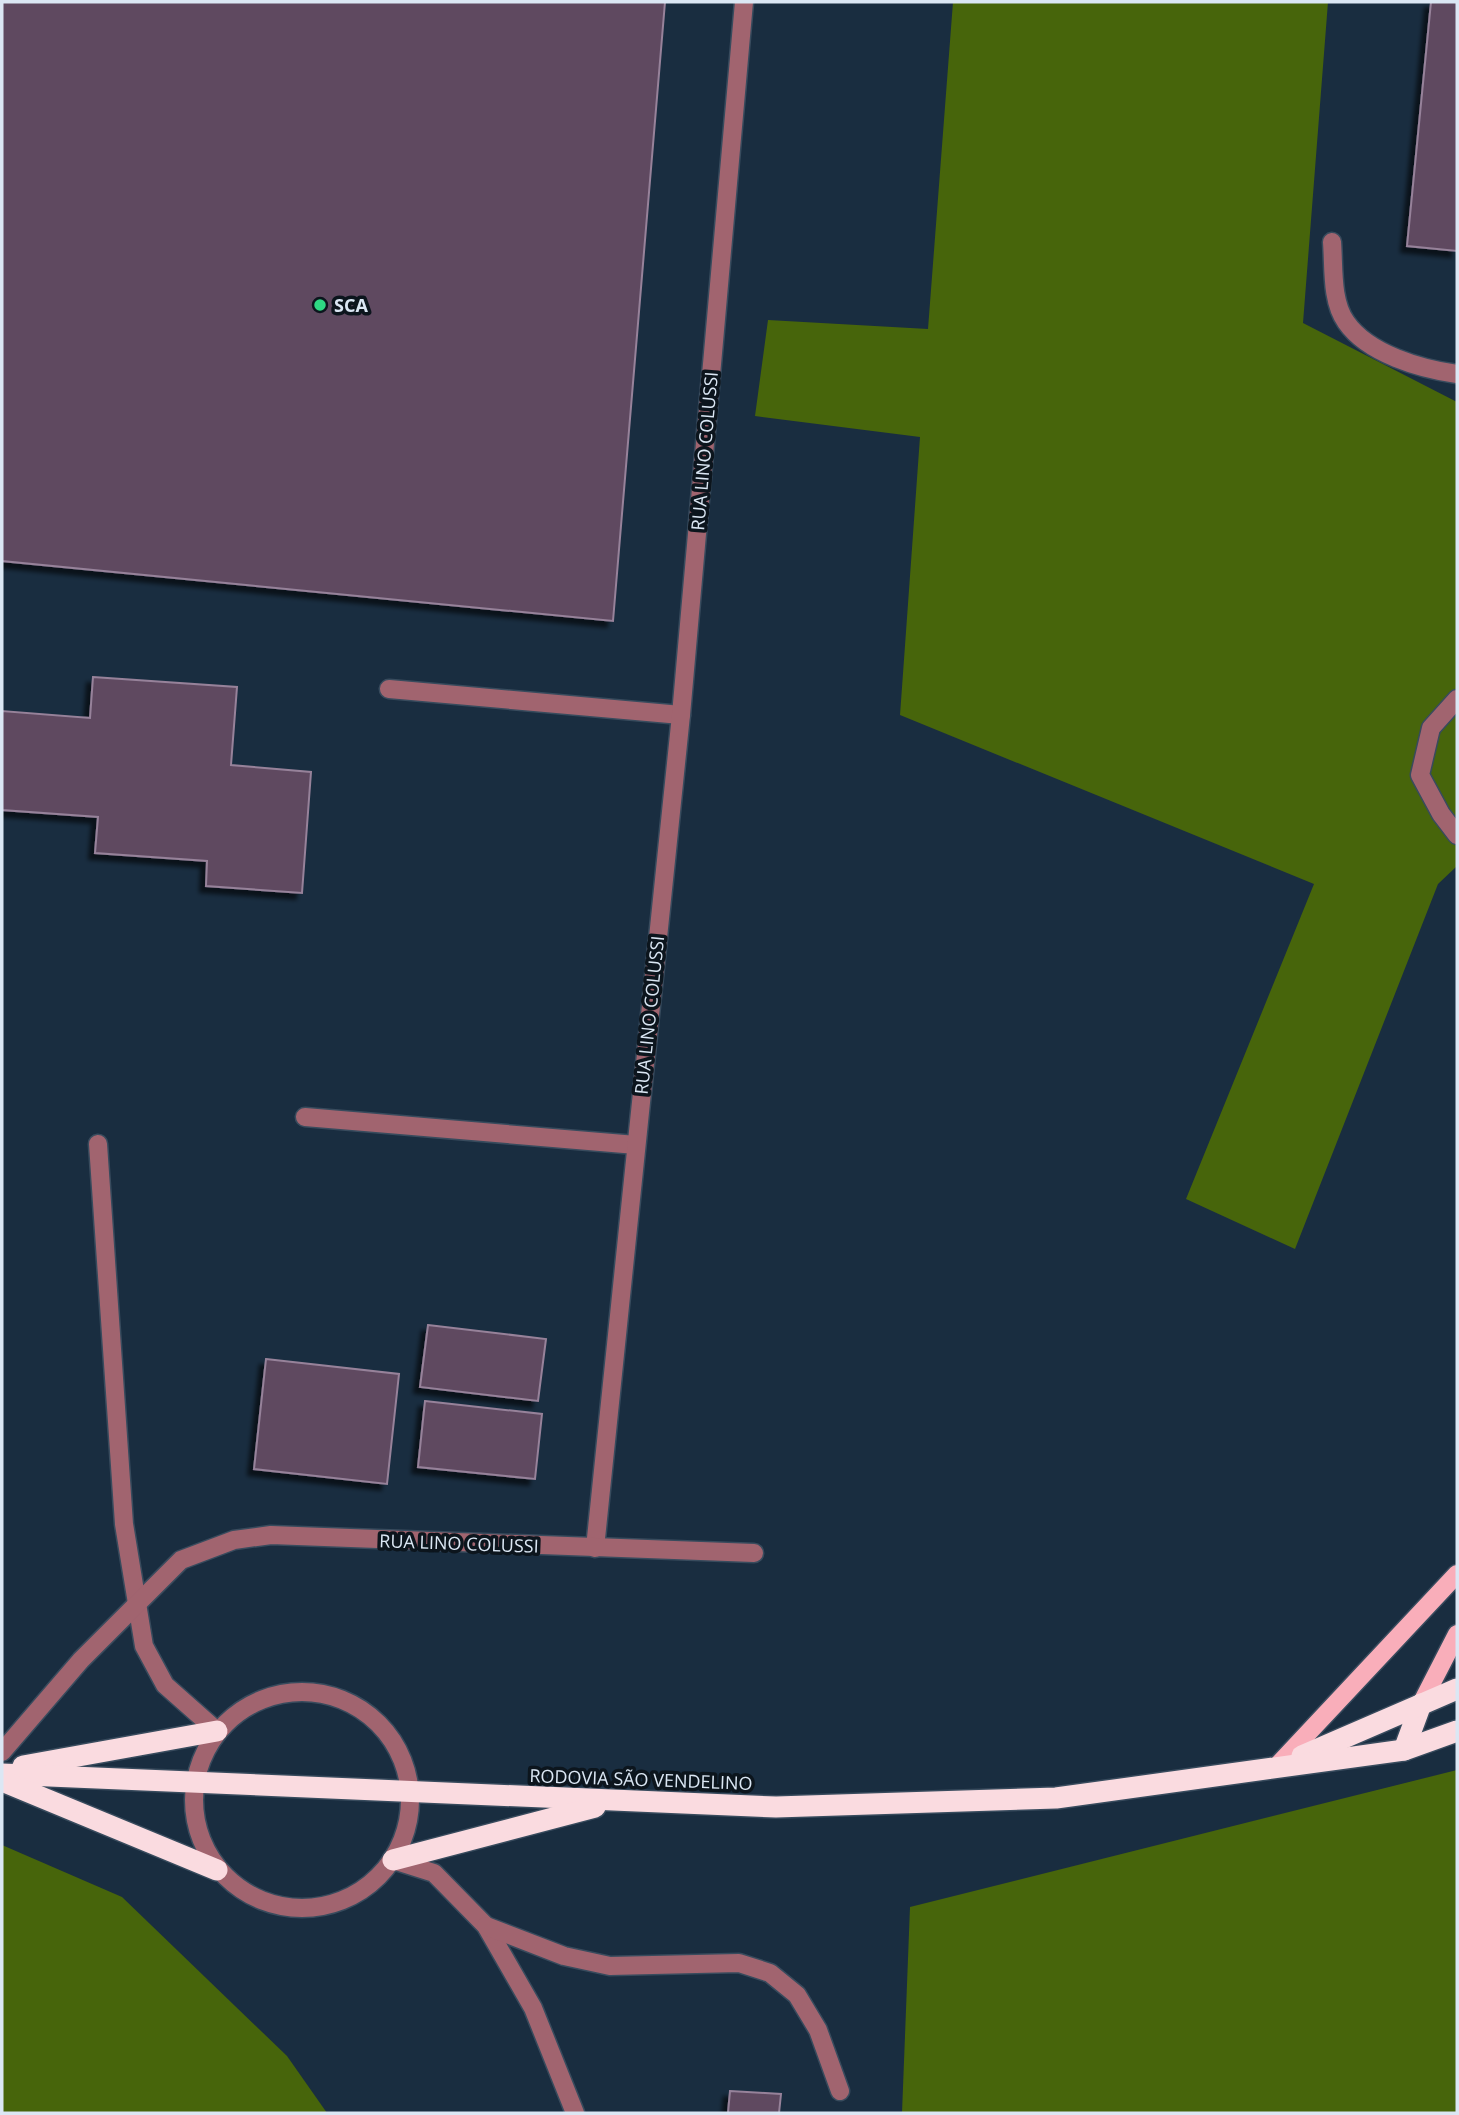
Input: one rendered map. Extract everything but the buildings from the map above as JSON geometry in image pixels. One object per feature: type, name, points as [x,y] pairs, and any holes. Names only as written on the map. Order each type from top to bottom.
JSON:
[{"type":"highway","name":"RODOVIA SÃO VENDELINO","points":[[1277,1766],[1457,1689]]},
{"type":"highway","points":[[1404,1750],[1421,1704]]},
{"type":"highway","points":[[2,1772],[217,1731]]},
{"type":"highway","name":"RODOVIA SÃO VENDELINO","points":[[2,1772],[411,1793],[776,1807],[1056,1798],[1404,1750],[1457,1731]]},
{"type":"highway","points":[[2,1782],[217,1870]]},
{"type":"highway","points":[[393,1860],[617,1801]]},
{"type":"main road","points":[[1277,1766],[1457,1574]]},
{"type":"main road","points":[[1421,1704],[1457,1634]]},
{"type":"street","name":"RUA LINO COLUSSI","points":[[2,1752],[80,1660],[181,1560],[234,1540],[271,1535],[595,1548],[681,715],[744,2]]},
{"type":"street","points":[[1332,242],[1335,291],[1345,322],[1376,348],[1435,371],[1457,374]]},
{"type":"street","points":[[389,689],[681,715]]},
{"type":"street","points":[[1457,699],[1431,728],[1420,775],[1441,814],[1457,835]]},
{"type":"street","points":[[304,1117],[636,1145]]},
{"type":"street","points":[[98,1144],[124,1524],[135,1604],[144,1646],[165,1685],[217,1731]]},
{"type":"street","points":[[595,1548],[754,1553]]},
{"type":"street","points":[[317,1692],[352,1703],[382,1726],[402,1757],[411,1793],[409,1816],[393,1860],[365,1889],[327,1906],[287,1909],[248,1896],[217,1870],[201,1843],[193,1813],[195,1781],[203,1755],[217,1731],[246,1707],[280,1693],[317,1692]]},
{"type":"street","points":[[393,1860],[434,1873],[486,1926],[533,2008],[575,2113]]},
{"type":"street","points":[[486,1926],[564,1956],[610,1966],[738,1963],[770,1973],[797,1995],[818,2030],[840,2091]]},
{"type":"green space","points":[[953,2],[1328,2],[1303,323],[1457,402],[1457,866],[1438,884],[1295,1249],[1186,1199],[1314,884],[900,715],[920,437],[755,416],[768,320],[928,329]]},
{"type":"green space","points":[[1457,1770],[1457,2113],[902,2113],[910,1907]]},
{"type":"green space","points":[[2,1845],[122,1897],[287,2056],[327,2113],[2,2113]]},
{"type":"place","name":"SCA","points":[[320,305]]}]
